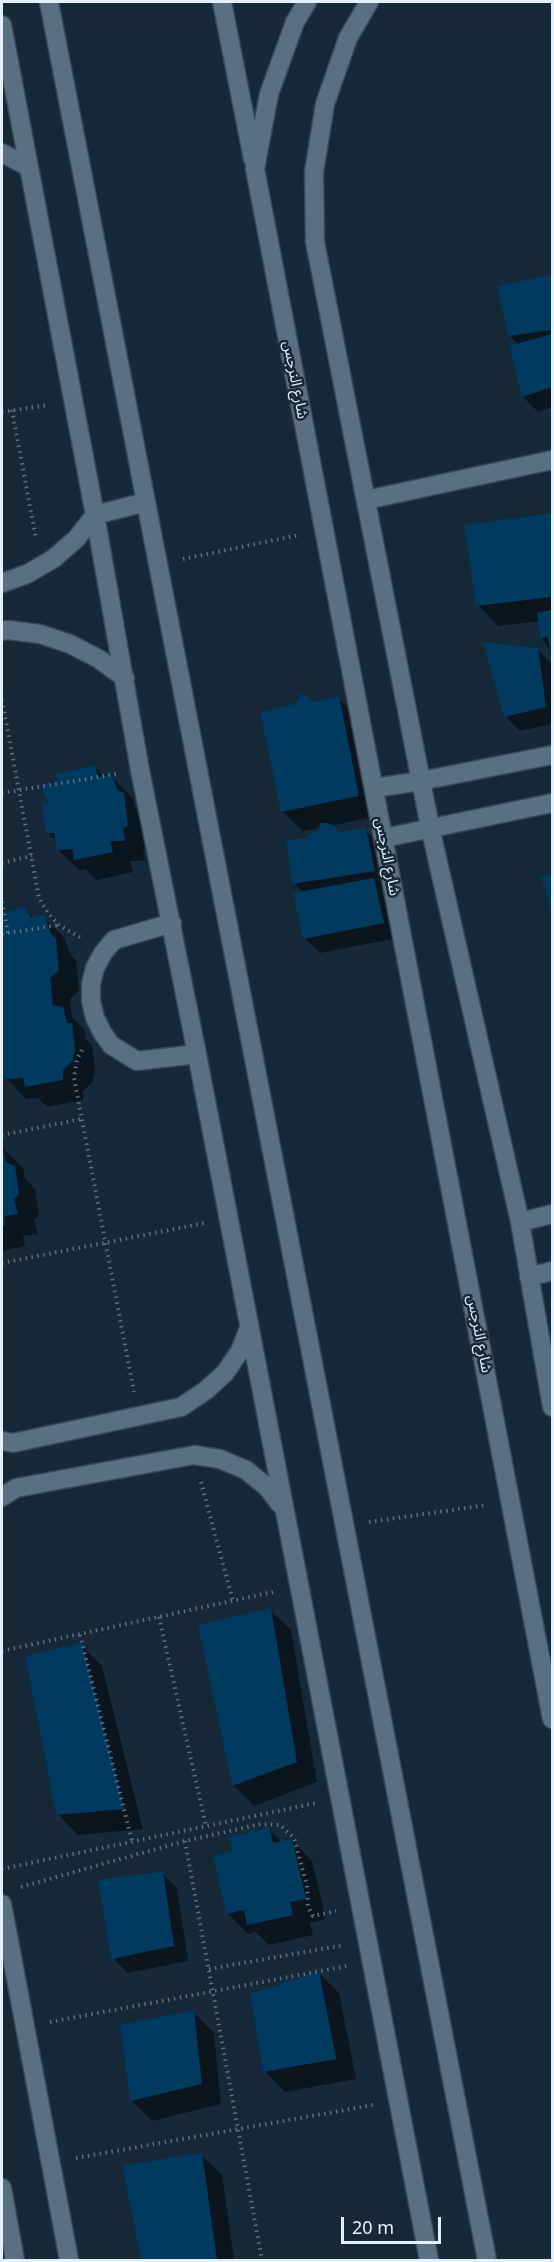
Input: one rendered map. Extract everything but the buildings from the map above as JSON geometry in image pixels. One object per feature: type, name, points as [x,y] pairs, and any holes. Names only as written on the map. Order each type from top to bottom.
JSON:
[{"type":"street","points":[[49,2],[487,2260]]},
{"type":"street","points":[[222,2],[255,169]]},
{"type":"street","name":"شارع النرجس","points":[[307,2],[296,22],[269,94],[255,169],[552,1719]]},
{"type":"street","points":[[369,2],[348,38],[326,104],[314,172],[315,242],[430,826],[520,1222],[552,1407]]},
{"type":"street","points":[[2,25],[95,514],[140,770],[172,923],[429,2260]]},
{"type":"street","points":[[2,153],[29,167]]},
{"type":"street","points":[[366,500],[552,460]]},
{"type":"street","points":[[2,583],[27,574],[53,559],[76,539],[95,514],[146,502]]},
{"type":"street","points":[[2,631],[40,634],[70,644],[99,659],[125,678]]},
{"type":"street","points":[[374,788],[552,755]]},
{"type":"street","points":[[384,838],[430,826],[552,803]]},
{"type":"street","points":[[172,923],[114,940],[99,960],[91,984],[91,1001],[95,1018],[111,1045],[136,1061],[197,1054]]},
{"type":"street","points":[[520,1222],[552,1214]]},
{"type":"street","points":[[529,1277],[552,1271]]},
{"type":"street","points":[[2,1441],[14,1443],[181,1407],[205,1391],[225,1373],[235,1359],[249,1326]]},
{"type":"street","points":[[2,1497],[16,1488],[194,1455],[220,1459],[246,1470],[267,1487],[283,1508]]},
{"type":"street","points":[[2,1904],[69,2260]]},
{"type":"street","points":[[2,2188],[15,2260]]},
{"type":"path","points":[[2,412],[73,402]]},
{"type":"path","points":[[12,410],[41,566]]},
{"type":"path","points":[[158,564],[324,529]]},
{"type":"path","points":[[2,700],[39,898],[59,925],[74,936],[91,942],[114,940]]},
{"type":"path","points":[[2,794],[18,789],[140,770]]},
{"type":"path","points":[[2,863],[32,856]]},
{"type":"path","points":[[2,902],[8,933]]},
{"type":"path","points":[[2,934],[59,925]]},
{"type":"path","points":[[102,1032],[81,1051],[77,1059],[74,1078],[139,1416]]},
{"type":"path","points":[[2,1135],[82,1119]]},
{"type":"path","points":[[2,1263],[229,1218]]},
{"type":"path","points":[[194,1455],[233,1601]]},
{"type":"path","points":[[344,1525],[511,1502]]},
{"type":"path","points":[[2,1652],[300,1586]]},
{"type":"path","points":[[159,1617],[206,1826]]},
{"type":"path","points":[[80,1635],[132,1841]]},
{"type":"path","points":[[2,1869],[340,1798]]},
{"type":"path","points":[[13,1889],[185,1840],[261,1824],[280,1825],[294,1838],[307,1886],[308,1907],[313,1916],[361,1905]]},
{"type":"path","points":[[185,1840],[262,2260]]},
{"type":"path","points":[[209,1969],[367,1941]]},
{"type":"path","points":[[25,2027],[371,1961]]},
{"type":"path","points":[[52,2162],[398,2101]]}]
